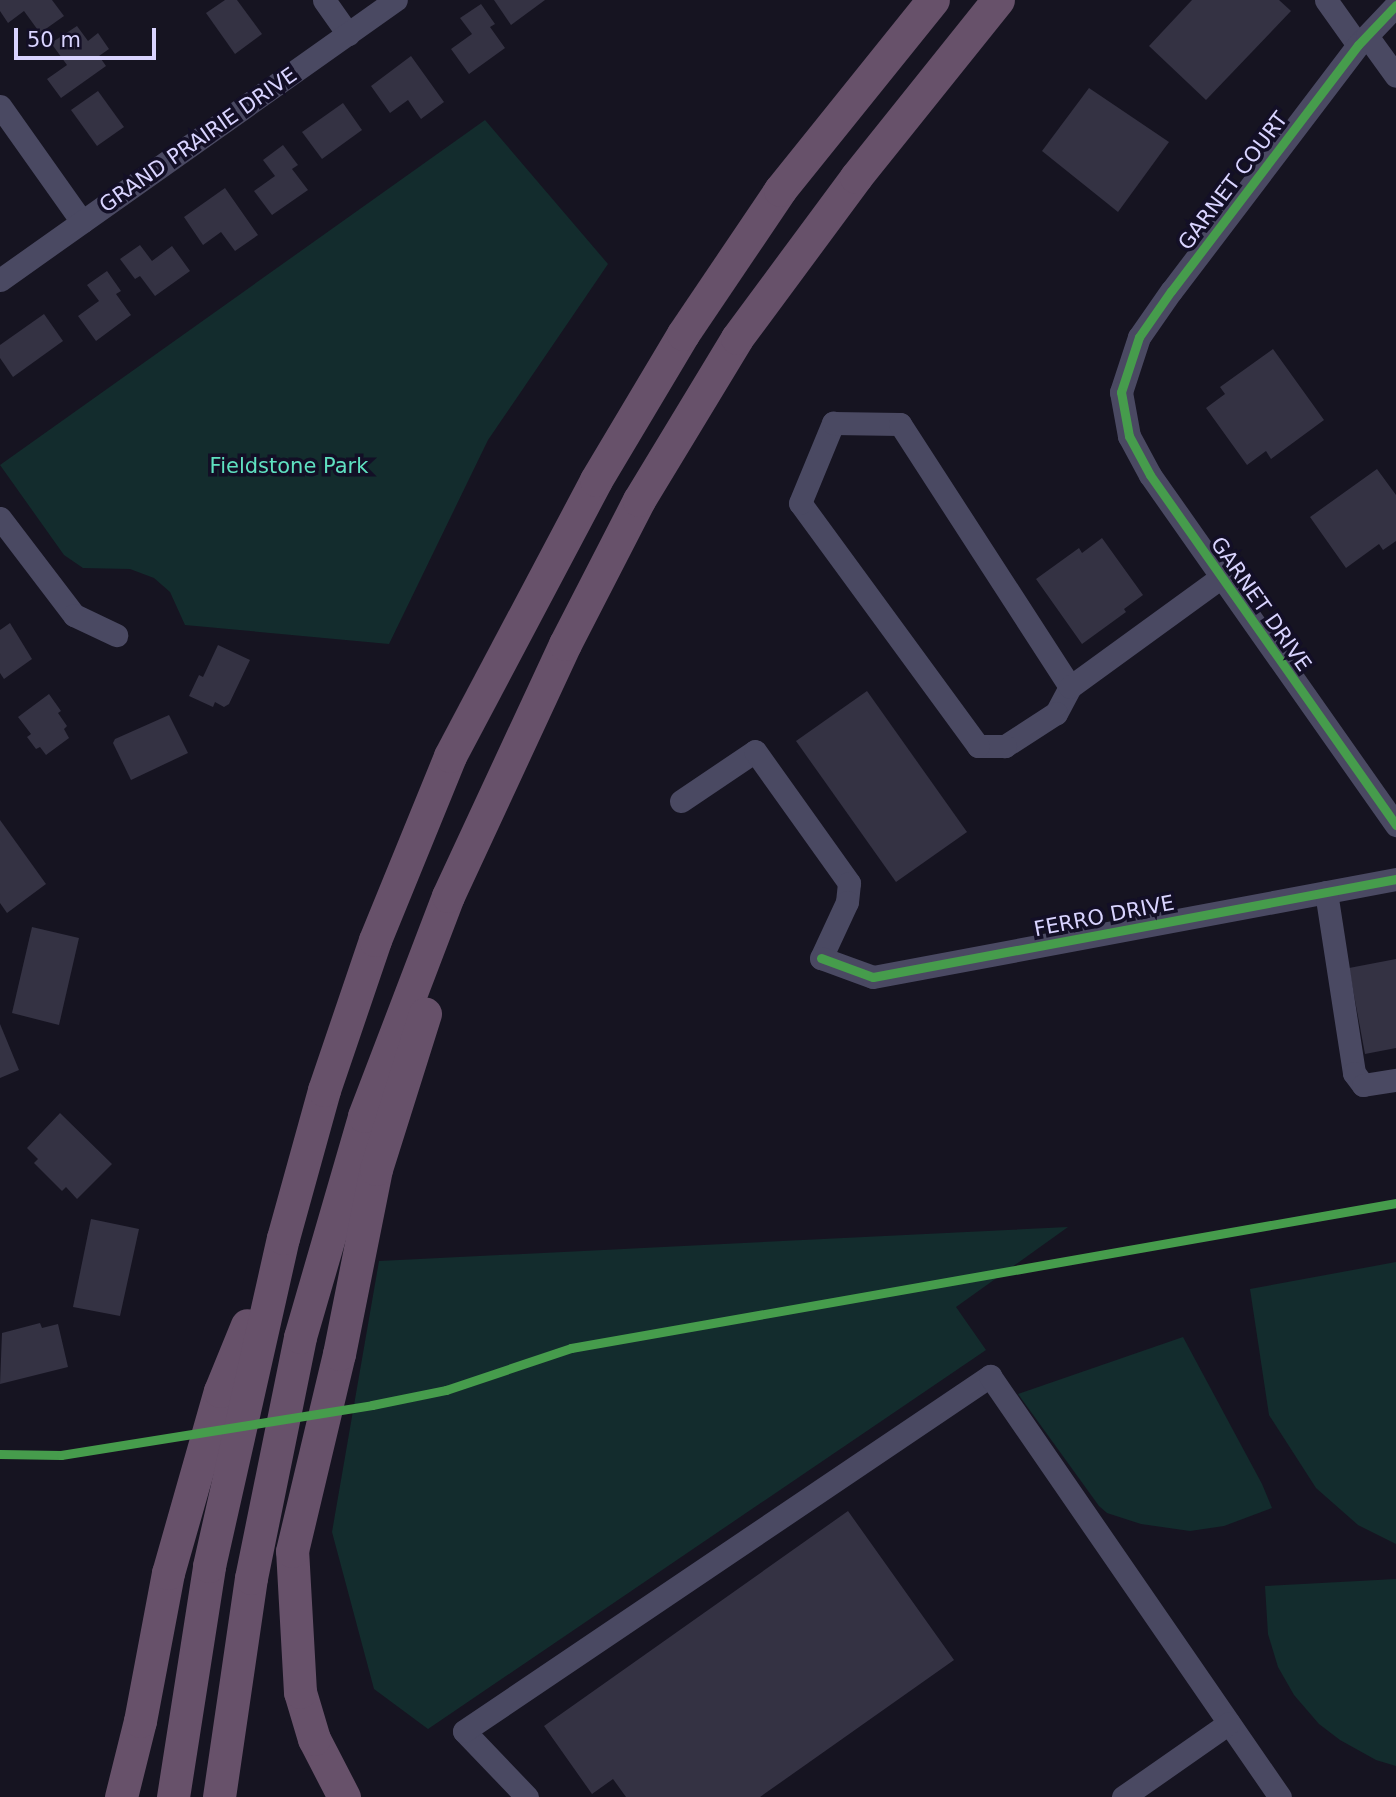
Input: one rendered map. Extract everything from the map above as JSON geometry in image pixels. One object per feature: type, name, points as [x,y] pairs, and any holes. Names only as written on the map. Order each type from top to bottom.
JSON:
[{"type":"highway","points":[[173,1797],[209,1566],[283,1238],[324,1090],[375,940],[450,757],[520,619],[596,480],[726,270],[780,190],[933,0]]},
{"type":"highway","points":[[219,1797],[251,1578],[300,1337],[364,1116],[448,896],[565,644],[639,500],[737,338],[856,177],[998,0]]},
{"type":"highway","points":[[344,1797],[314,1739],[300,1692],[292,1551],[339,1354],[376,1169],[495,793]]},
{"type":"highway","points":[[121,1797],[140,1721],[168,1573],[220,1391],[283,1238]]},
{"type":"street","points":[[324,0],[348,34]]},
{"type":"street","name":"GRAND PRAIRIE DRIVE","points":[[0,280],[396,0]]},
{"type":"street","points":[[1326,0],[1396,76]]},
{"type":"street","name":"GARNET COURT","points":[[1121,392],[1139,337],[1362,40],[1396,5]]},
{"type":"street","points":[[0,106],[82,222]]},
{"type":"street","name":"GARNET DRIVE","points":[[1121,392],[1129,436],[1144,465],[1220,578],[1396,825]]},
{"type":"street","points":[[1070,687],[900,424],[833,423],[800,503],[978,746],[1005,746],[1056,713],[1070,687],[1220,578]]},
{"type":"street","points":[[0,518],[74,615],[116,635]]},
{"type":"street","name":"FERRO DRIVE","points":[[681,801],[755,751],[849,883],[847,902],[821,958],[873,977],[1396,879]]},
{"type":"street","points":[[1326,892],[1354,1073],[1363,1085],[1396,1080]]},
{"type":"street","points":[[527,1797],[464,1731],[990,1376],[1280,1797]]},
{"type":"street","points":[[1124,1797],[1229,1723]]},
{"type":"green space","name":"Fieldstone Park","points":[[485,120],[608,264],[488,440],[389,644],[185,625],[170,592],[154,578],[130,569],[83,568],[64,555],[0,465]]},
{"type":"green space","points":[[1068,1227],[956,1307],[986,1350],[428,1729],[374,1689],[332,1532],[379,1261]]},
{"type":"green space","points":[[1396,1262],[1396,1544],[1358,1525],[1316,1488],[1269,1415],[1250,1289]]},
{"type":"green space","points":[[1183,1337],[1262,1484],[1272,1508],[1224,1526],[1190,1531],[1141,1524],[1107,1513],[1099,1506],[1018,1394]]},
{"type":"green space","points":[[1396,1579],[1396,1766],[1376,1760],[1340,1740],[1319,1724],[1294,1695],[1278,1667],[1268,1634],[1265,1586]]},
{"type":"building","points":[[0,0],[52,0],[64,16],[40,33],[24,11],[8,23],[0,11]]},
{"type":"building","points":[[225,0],[237,0],[262,34],[235,54],[206,13]]},
{"type":"building","points":[[494,0],[545,0],[511,25]]},
{"type":"building","points":[[1192,0],[1279,0],[1291,11],[1206,100],[1149,46]]},
{"type":"building","points":[[481,4],[495,24],[490,27],[505,48],[469,74],[451,49],[472,34],[460,18]]},
{"type":"building","points":[[77,26],[88,41],[98,33],[109,49],[99,56],[106,66],[61,98],[47,79],[67,65],[51,43]]},
{"type":"building","points":[[411,56],[444,102],[421,119],[408,100],[390,113],[371,86]]},
{"type":"building","points":[[1089,88],[1169,142],[1118,212],[1042,151]]},
{"type":"building","points":[[98,91],[124,127],[97,146],[71,110]]},
{"type":"building","points":[[343,103],[362,130],[322,159],[302,132]]},
{"type":"building","points":[[283,145],[298,165],[292,169],[308,190],[272,215],[254,191],[275,176],[263,160]]},
{"type":"building","points":[[225,188],[258,235],[235,251],[221,232],[203,245],[184,217]]},
{"type":"building","points":[[140,245],[152,261],[172,246],[190,271],[155,296],[140,276],[135,279],[120,259]]},
{"type":"building","points":[[107,271],[121,291],[116,294],[131,315],[96,341],[78,316],[99,301],[87,285]]},
{"type":"building","points":[[44,314],[63,341],[13,377],[0,358],[0,345]]},
{"type":"building","points":[[1273,349],[1324,420],[1271,459],[1266,451],[1247,465],[1206,408],[1225,394],[1220,387]]},
{"type":"building","points":[[1377,469],[1396,495],[1396,541],[1383,550],[1379,544],[1346,568],[1310,517]]},
{"type":"building","points":[[1102,538],[1143,595],[1124,609],[1126,612],[1082,644],[1036,579],[1079,548],[1082,553]]},
{"type":"building","points":[[10,623],[32,659],[4,679],[0,673],[0,630]]},
{"type":"building","points":[[218,645],[250,660],[229,704],[224,707],[215,702],[213,707],[189,696],[199,675],[203,677]]},
{"type":"building","points":[[867,691],[967,832],[896,882],[796,741]]},
{"type":"building","points":[[49,694],[61,711],[58,713],[67,726],[64,729],[69,738],[46,755],[40,747],[36,749],[27,737],[31,734],[18,717]]},
{"type":"building","points":[[169,715],[188,753],[131,780],[113,743],[115,739]]},
{"type":"building","points":[[0,820],[46,884],[7,913],[0,903]]},
{"type":"building","points":[[32,927],[79,938],[59,1025],[12,1013]]},
{"type":"building","points":[[1396,959],[1396,1048],[1365,1054],[1349,968]]},
{"type":"building","points":[[0,1024],[19,1070],[0,1078]]},
{"type":"building","points":[[60,1113],[112,1164],[77,1199],[66,1187],[62,1191],[34,1163],[38,1159],[27,1148]]},
{"type":"building","points":[[91,1219],[139,1229],[120,1316],[73,1307]]},
{"type":"building","points":[[40,1323],[42,1328],[58,1324],[68,1367],[0,1384],[2,1333]]},
{"type":"building","points":[[848,1511],[954,1660],[760,1797],[626,1797],[613,1779],[592,1794],[544,1726]]},
{"type":"cycle path","points":[[1396,5],[1358,45],[1171,291],[1139,337],[1121,392],[1129,436],[1150,475],[1396,825]]},
{"type":"cycle path","points":[[821,958],[873,977],[1396,879]]},
{"type":"cycle path","points":[[0,1454],[61,1455],[372,1405],[446,1390],[571,1348],[1396,1203]]}]
